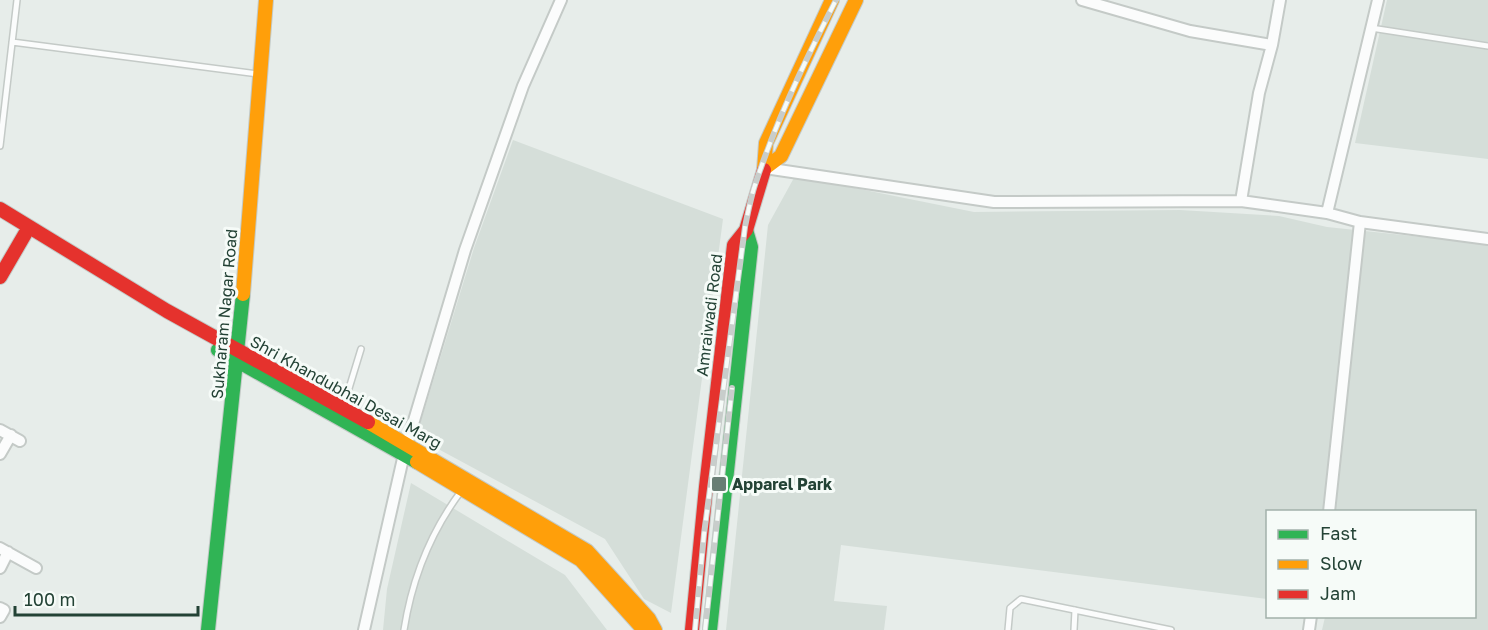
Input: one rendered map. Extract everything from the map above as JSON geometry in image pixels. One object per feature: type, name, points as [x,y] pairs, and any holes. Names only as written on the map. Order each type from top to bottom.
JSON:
[{"type":"main road","name":"Sukharam Nagar Road","points":[[208,630],[238,356],[266,0]]},
{"type":"main road","points":[[765,168],[766,144],[832,0]]},
{"type":"main road","name":"Amraiwadi Road","points":[[692,630],[734,245],[746,230],[765,168],[782,156],[856,0]]},
{"type":"main road","name":"Shri Khandubhai Desai Marg","points":[[0,208],[238,356]]},
{"type":"main road","name":"Shri Khandubhai Desai Marg","points":[[0,218],[164,319],[238,356],[587,551],[649,619],[655,630]]},
{"type":"main road","points":[[710,630],[751,248],[746,230]]},
{"type":"main road","points":[[0,277],[25,234]]},
{"type":"main road","name":"Shri Khandubhai Desai Marg","points":[[405,448],[463,489],[581,560],[644,630]]},
{"type":"street","points":[[364,630],[405,448],[465,250],[523,86],[561,0]]},
{"type":"street","points":[[1082,0],[1190,31],[1272,45]]},
{"type":"street","points":[[1240,201],[1280,0]]},
{"type":"street","points":[[1327,213],[1378,0]]},
{"type":"street","points":[[765,168],[994,202],[1240,201],[1327,213],[1360,222],[1488,239]]},
{"type":"street","points":[[1329,510],[1360,222]]},
{"type":"street","points":[[0,430],[15,438],[0,454]]},
{"type":"street","points":[[0,568],[4,550],[36,568]]},
{"type":"street","points":[[0,608],[4,610],[0,618]]},
{"type":"lane","points":[[0,146],[17,0]]},
{"type":"lane","points":[[1371,28],[1488,46]]},
{"type":"lane","points":[[12,42],[260,74]]},
{"type":"lane","points":[[341,413],[362,349]]},
{"type":"lane","points":[[404,630],[412,589],[431,542],[448,508],[463,489]]},
{"type":"lane","points":[[1008,630],[1010,608],[1021,599],[1141,627],[1171,630]]},
{"type":"lane","points":[[1074,630],[1075,610]]},
{"type":"shaded area","points":[[1387,0],[1488,0],[1488,159],[1355,143]]},
{"type":"shaded area","points":[[513,140],[723,219],[671,613],[644,599],[605,539],[416,437],[474,248]]},
{"type":"shaded area","points":[[795,176],[974,212],[1180,210],[1279,216],[1327,227],[1488,244],[1488,630],[1322,630],[1325,618],[1476,618],[1476,510],[1266,510],[1266,599],[841,545],[834,601],[887,606],[884,630],[726,630],[768,225]]},
{"type":"shaded area","points":[[411,483],[565,575],[607,630],[383,630],[387,589]]},
{"type":"railway","points":[[695,630],[704,534],[750,204],[764,159],[783,112],[836,0]]},
{"type":"railway","points":[[705,630],[732,388]]},
{"type":"traffic: fast","points":[[710,630],[751,247],[746,230]]},
{"type":"traffic: fast","points":[[208,630],[243,294]]},
{"type":"traffic: fast","points":[[218,350],[417,462]]},
{"type":"traffic: slow","points":[[243,294],[266,0]]},
{"type":"traffic: slow","points":[[764,170],[766,143],[832,0]]},
{"type":"traffic: slow","points":[[765,168],[781,156],[856,0]]},
{"type":"traffic: slow","points":[[368,422],[587,551],[649,619],[655,630]]},
{"type":"traffic: slow","points":[[417,462],[581,560],[644,630]]},
{"type":"traffic: jam","points":[[692,630],[734,245],[746,230],[764,170]]},
{"type":"traffic: jam","points":[[0,209],[167,311],[368,422]]},
{"type":"traffic: jam","points":[[0,277],[25,234]]},
{"type":"place","name":"Apparel Park","points":[[719,484]]}]
